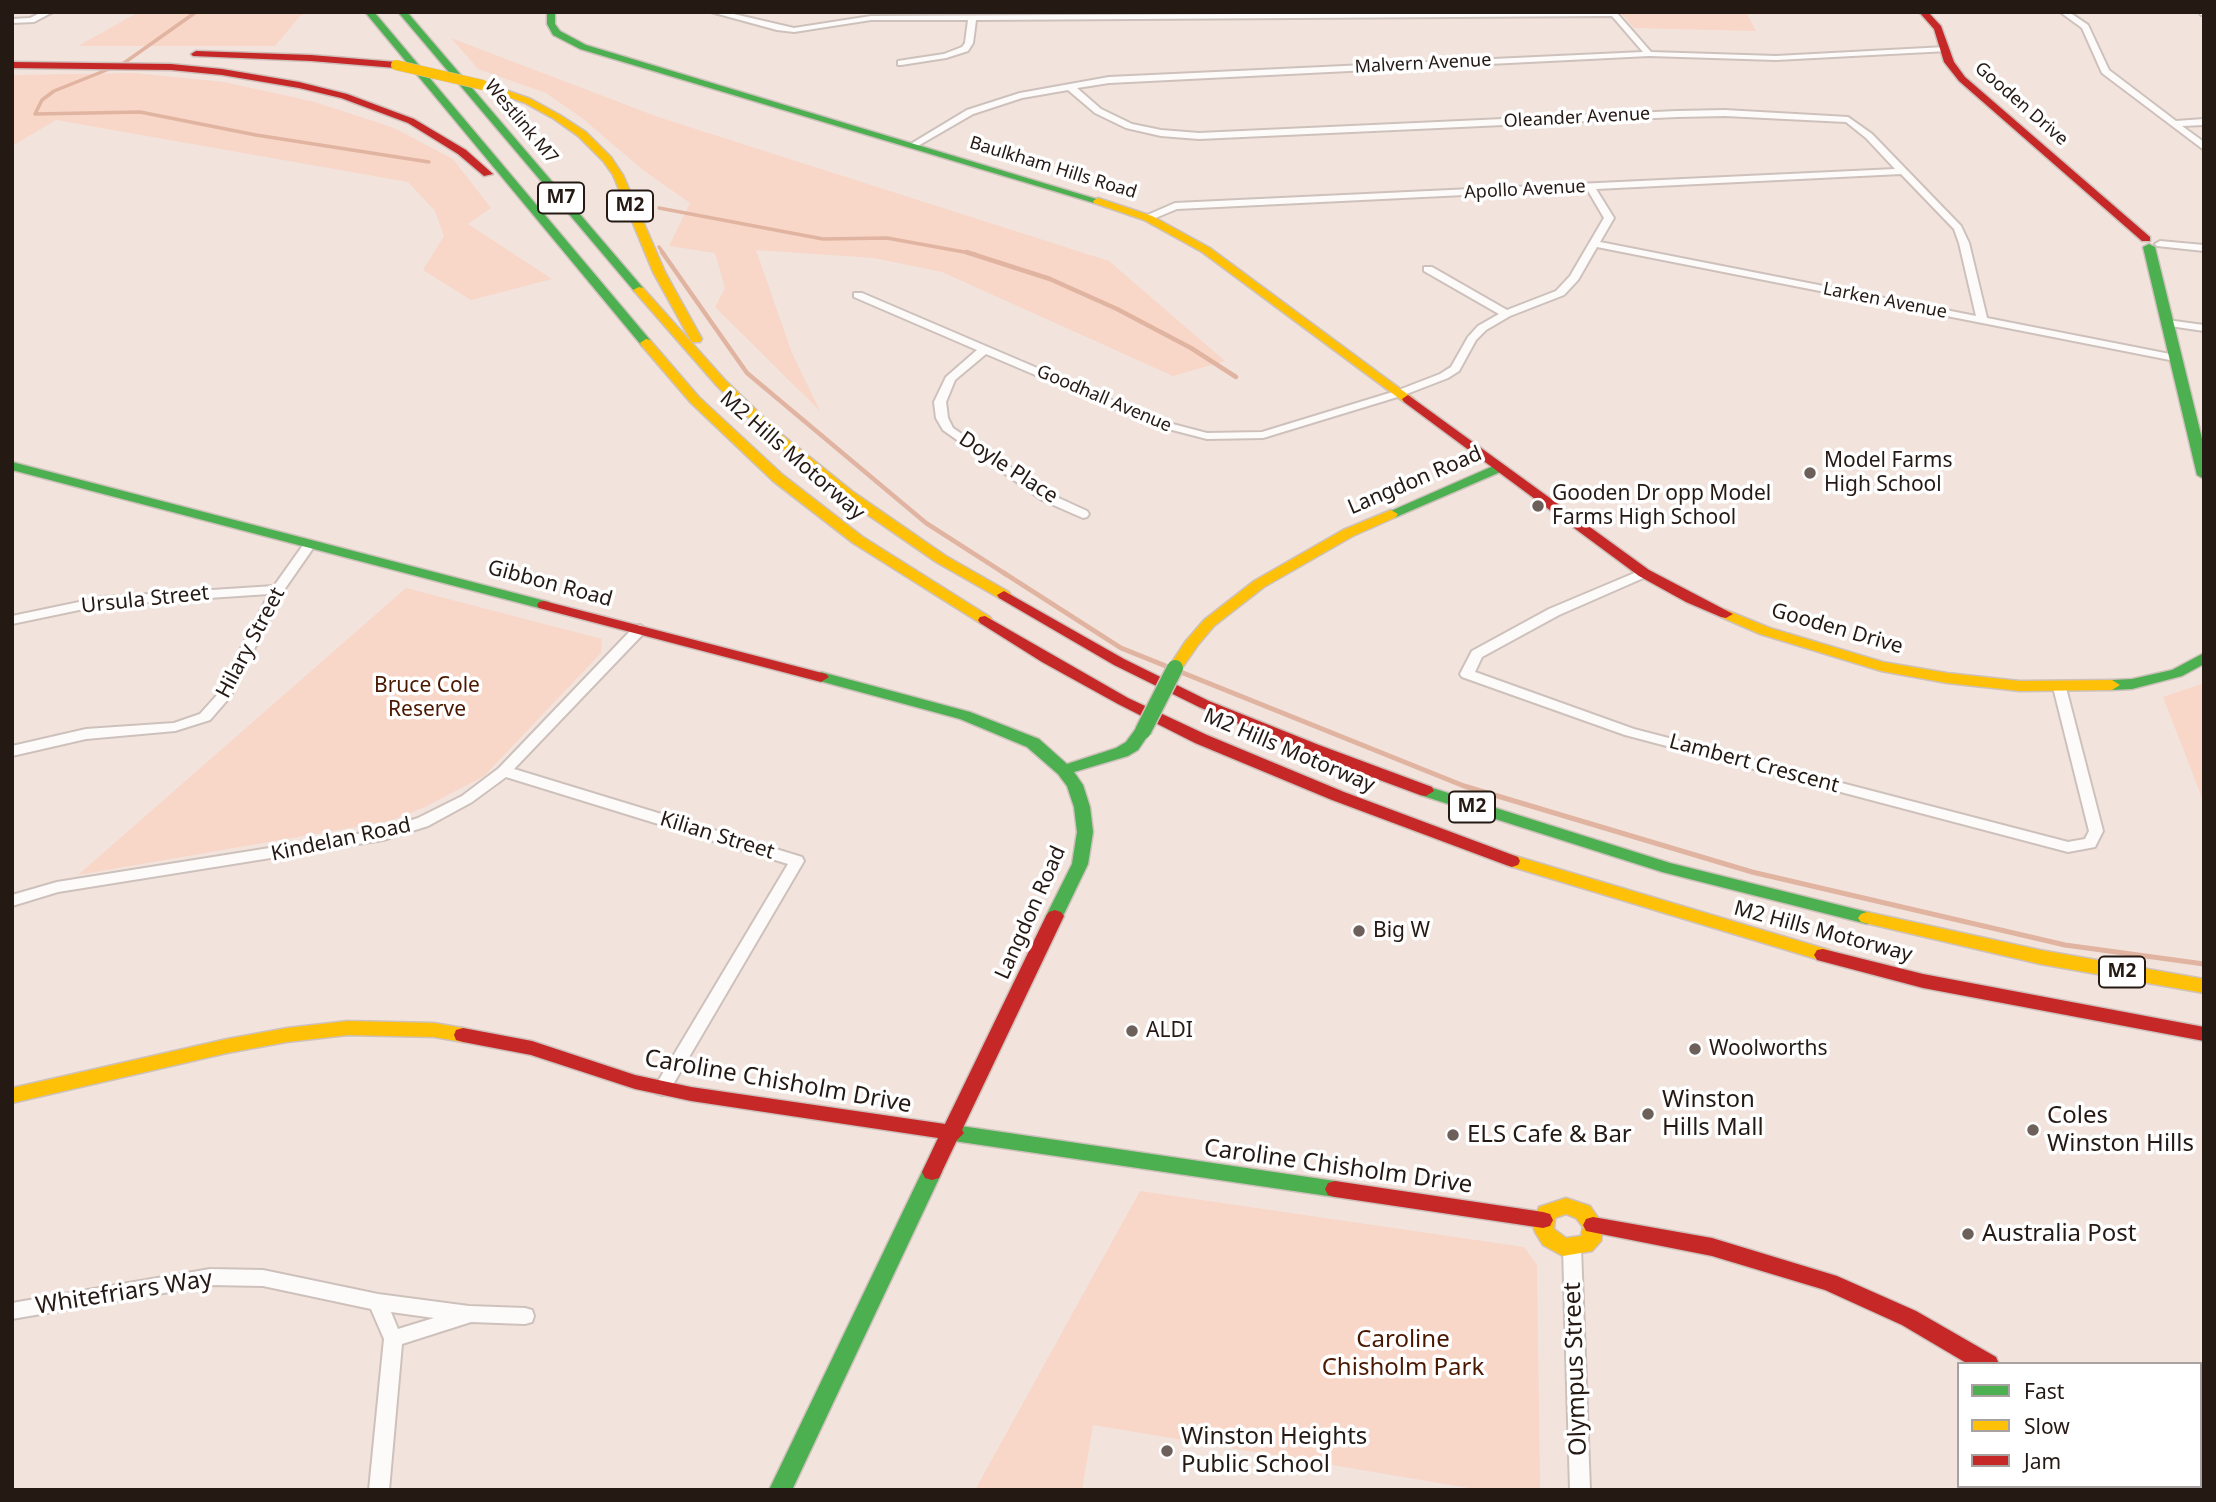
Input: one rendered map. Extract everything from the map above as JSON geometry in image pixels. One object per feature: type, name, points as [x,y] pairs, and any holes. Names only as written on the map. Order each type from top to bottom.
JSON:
[{"type":"main road","name":"M7","points":[[369,12],[524,198]]},
{"type":"main road","name":"Westlink M7","points":[[402,12],[721,383]]},
{"type":"main road","name":"Baulkham Hills Road","points":[[551,12],[551,24],[556,33],[583,47],[1149,218],[1206,250],[1500,467]]},
{"type":"main road","name":"Gooden Drive","points":[[1923,12],[1938,28],[1952,67],[1962,79],[2152,243]]},
{"type":"main road","name":"M2","points":[[12,55],[192,54],[312,58],[396,65],[483,85],[528,101],[582,134],[607,159],[618,175],[659,272],[721,383]]},
{"type":"main road","name":"M2","points":[[12,65],[171,67],[222,72],[299,85],[387,110],[429,131],[462,152],[500,186],[524,198]]},
{"type":"main road","name":"M2 Hills Motorway","points":[[524,198],[695,400],[778,478],[858,540],[967,611],[1123,701],[1201,738],[1338,796],[1558,877],[1783,945],[1923,981],[2204,1034]]},
{"type":"main road","points":[[2152,243],[2167,323],[2204,475]]},
{"type":"main road","name":"M2 Hills Motorway","points":[[721,383],[804,461],[941,559],[1119,663],[1268,731],[1463,804],[1680,871],[2040,957],[2204,986]]},
{"type":"main road","name":"Gibbon Road","points":[[12,466],[965,715],[1033,743],[1064,770]]},
{"type":"main road","name":"Gooden Drive","points":[[1500,467],[1644,573],[1730,617],[1835,654],[1947,678],[2060,687],[2112,686],[2150,681],[2177,673],[2204,658]]},
{"type":"main road","name":"Langdon Road","points":[[780,1490],[1080,864],[1085,832],[1082,807],[1074,785],[1064,770],[1122,752],[1132,746],[1143,732],[1175,668],[1192,642],[1209,623],[1259,584],[1359,528],[1500,467]]},
{"type":"main road","name":"Caroline Chisholm Drive","points":[[12,1097],[227,1045],[348,1028],[433,1030],[495,1039],[533,1048],[662,1088],[1543,1220]]},
{"type":"main road","points":[[1566,1206],[1583,1212],[1593,1225],[1594,1233],[1591,1241],[1572,1248],[1550,1239],[1545,1232],[1543,1220],[1550,1210],[1566,1206]]},
{"type":"main road","points":[[1593,1225],[1712,1247],[1817,1278],[1909,1318],[1985,1362]]},
{"type":"street","points":[[12,21],[31,20],[49,12]]},
{"type":"street","points":[[715,12],[798,32],[857,18],[1613,13],[1649,54]]},
{"type":"street","points":[[2064,12],[2085,27],[2105,71],[2204,147]]},
{"type":"street","points":[[901,63],[946,56],[965,49],[969,43],[972,17]]},
{"type":"street","name":"Malvern Avenue","points":[[913,145],[970,112],[1020,96],[1069,86],[1144,77],[1649,54],[1776,58],[1945,49]]},
{"type":"street","name":"Oleander Avenue","points":[[1069,86],[1098,111],[1129,126],[1161,133],[1199,136],[1677,114],[1837,118],[1858,126],[1958,228],[1982,320]]},
{"type":"street","points":[[2174,124],[2204,122]]},
{"type":"street","name":"Apollo Avenue","points":[[1149,218],[1175,206],[1903,171]]},
{"type":"street","name":"Goodhall Avenue","points":[[858,295],[1157,423],[1207,436],[1263,435],[1438,379],[1455,369],[1476,333],[1506,314],[1545,301],[1566,288],[1609,218],[1590,187]]},
{"type":"street","points":[[2152,243],[2204,247]]},
{"type":"street","name":"Larken Avenue","points":[[1595,244],[2175,358]]},
{"type":"street","points":[[1428,269],[1506,314]]},
{"type":"street","points":[[2167,323],[2204,328]]},
{"type":"street","name":"Doyle Place","points":[[985,349],[963,365],[950,379],[940,402],[942,418],[949,430],[1046,497],[1083,514]]},
{"type":"street","name":"Hilary Street","points":[[12,751],[86,734],[175,727],[205,717],[223,697],[278,590],[310,544]]},
{"type":"street","name":"Lambert Crescent","points":[[1644,573],[1554,612],[1477,654],[1467,674],[1630,732],[2068,847],[2090,843],[2096,831],[2060,687]]},
{"type":"street","name":"Ursula Street","points":[[12,620],[103,601],[278,590]]},
{"type":"street","name":"Kindelan Road","points":[[12,901],[57,887],[383,835],[423,822],[484,788],[504,771],[640,629]]},
{"type":"street","name":"Kilian Street","points":[[504,771],[797,861],[662,1088]]},
{"type":"street","name":"Olympus Street","points":[[1572,1248],[1580,1490]]},
{"type":"street","name":"Whitefriars Way","points":[[12,1311],[210,1277],[262,1278],[378,1302],[471,1314]]},
{"type":"street","points":[[378,1302],[393,1339],[379,1490]]},
{"type":"street","points":[[393,1339],[471,1314],[525,1316]]},
{"type":"green space","points":[[139,12],[310,12],[300,16],[275,46],[78,46]]},
{"type":"green space","points":[[1620,12],[1741,12],[1747,14],[1756,31],[1634,28]]},
{"type":"green space","points":[[451,38],[658,117],[1109,261],[1225,361],[1173,376],[942,272],[874,258],[756,250],[792,353],[820,411],[715,307],[725,288],[715,253],[669,246],[690,203],[643,170],[582,118],[546,93],[478,69]]},
{"type":"green space","points":[[134,73],[224,82],[315,102],[394,128],[453,159],[491,208],[468,224],[552,279],[471,300],[423,270],[444,236],[435,211],[408,182],[56,120],[12,146],[12,75]]},
{"type":"green space","name":"Bruce Cole Reserve","points":[[406,588],[602,639],[601,653],[484,776],[425,807],[390,821],[78,875]]},
{"type":"green space","points":[[2204,683],[2204,803],[2163,697]]},
{"type":"green space","name":"Caroline Chisholm Park","points":[[1140,1191],[1524,1247],[1537,1265],[1540,1490],[1481,1490],[1093,1425],[1082,1490],[975,1490]]},
{"type":"waterway","points":[[124,63],[196,12]]},
{"type":"waterway","points":[[109,69],[54,91],[42,100],[35,114],[140,112],[256,135],[429,162]]},
{"type":"waterway","points":[[659,208],[823,239],[887,238],[969,253]]},
{"type":"waterway","points":[[659,247],[664,254]]},
{"type":"waterway","points":[[662,252],[747,373],[926,523],[1007,575]]},
{"type":"waterway","points":[[969,253],[975,254]]},
{"type":"waterway","points":[[969,253],[1050,279],[1117,309],[1191,348],[1236,377]]},
{"type":"waterway","points":[[1004,573],[1121,648],[1464,786],[1752,872],[2065,945],[2204,964]]},
{"type":"traffic: fast","points":[[369,12],[646,343]]},
{"type":"traffic: fast","points":[[402,12],[639,290]]},
{"type":"traffic: fast","points":[[551,12],[551,24],[556,33],[583,47],[1098,201]]},
{"type":"traffic: fast","points":[[2149,247],[2204,475]]},
{"type":"traffic: fast","points":[[12,466],[544,605]]},
{"type":"traffic: fast","points":[[1391,514],[1500,467]]},
{"type":"traffic: fast","points":[[2112,685],[2132,684],[2177,673],[2204,658]]},
{"type":"traffic: fast","points":[[1143,731],[1175,668]]},
{"type":"traffic: fast","points":[[821,677],[965,715],[1033,743],[1064,770],[1075,785],[1082,807],[1085,832],[1080,864],[1055,916]]},
{"type":"traffic: fast","points":[[1064,770],[1122,752],[1132,746],[1143,731]]},
{"type":"traffic: fast","points":[[1426,791],[1668,868],[1867,918]]},
{"type":"traffic: fast","points":[[954,1133],[1335,1189]]},
{"type":"traffic: fast","points":[[780,1490],[932,1172]]},
{"type":"traffic: slow","points":[[396,65],[483,85]]},
{"type":"traffic: slow","points":[[483,85],[528,101],[557,117],[582,134],[607,159],[618,175],[659,272],[696,339]]},
{"type":"traffic: slow","points":[[1098,201],[1148,218],[1206,250],[1408,399]]},
{"type":"traffic: slow","points":[[639,290],[721,383],[776,437],[847,494],[941,559],[1004,595]]},
{"type":"traffic: slow","points":[[646,343],[695,400],[778,478],[858,540],[985,620]]},
{"type":"traffic: slow","points":[[1175,668],[1192,642],[1209,623],[1259,584],[1348,533],[1391,514]]},
{"type":"traffic: slow","points":[[1726,614],[1765,631],[1881,666],[1947,678],[2020,686],[2112,685]]},
{"type":"traffic: slow","points":[[1512,861],[1823,955]]},
{"type":"traffic: slow","points":[[1867,918],[2040,957],[2204,986]]},
{"type":"traffic: slow","points":[[12,1096],[227,1046],[287,1035],[348,1028],[434,1030],[463,1035]]},
{"type":"traffic: slow","points":[[1566,1206],[1583,1212],[1593,1225],[1591,1241],[1585,1245],[1563,1247],[1550,1239],[1545,1232],[1543,1225],[1546,1213],[1566,1206]]},
{"type":"traffic: jam","points":[[1923,12],[1938,28],[1949,62],[1962,79],[2146,239]]},
{"type":"traffic: jam","points":[[196,54],[311,58],[396,65]]},
{"type":"traffic: jam","points":[[12,65],[171,67],[222,72],[299,85],[344,96],[411,121],[462,152],[488,174]]},
{"type":"traffic: jam","points":[[1408,399],[1644,573],[1691,599],[1726,614]]},
{"type":"traffic: jam","points":[[1004,595],[1119,662],[1204,704],[1313,749],[1426,791]]},
{"type":"traffic: jam","points":[[544,605],[821,677]]},
{"type":"traffic: jam","points":[[985,620],[1047,659],[1123,701],[1201,739],[1338,796],[1512,861]]},
{"type":"traffic: jam","points":[[932,1172],[1055,916]]},
{"type":"traffic: jam","points":[[1823,955],[1923,981],[2204,1034]]},
{"type":"traffic: jam","points":[[463,1035],[532,1048],[635,1082],[691,1094],[954,1133]]},
{"type":"traffic: jam","points":[[1335,1189],[1543,1220]]},
{"type":"traffic: jam","points":[[1593,1225],[1712,1247],[1830,1282],[1909,1318],[1985,1362]]},
{"type":"place","name":"Model Farms High School","points":[[1810,473]]},
{"type":"place","name":"Gooden Dr opp Model Farms High School","points":[[1538,506]]},
{"type":"place","name":"Big W","points":[[1359,931]]},
{"type":"place","name":"ALDI","points":[[1132,1031]]},
{"type":"place","name":"Woolworths","points":[[1695,1049]]},
{"type":"place","name":"Winston Hills Mall","points":[[1648,1114]]},
{"type":"place","name":"Coles Winston Hills","points":[[2033,1130]]},
{"type":"place","name":"ELS Cafe & Bar","points":[[1453,1135]]},
{"type":"place","name":"Australia Post","points":[[1968,1234]]},
{"type":"place","name":"Winston Heights Public School","points":[[1167,1451]]}]
